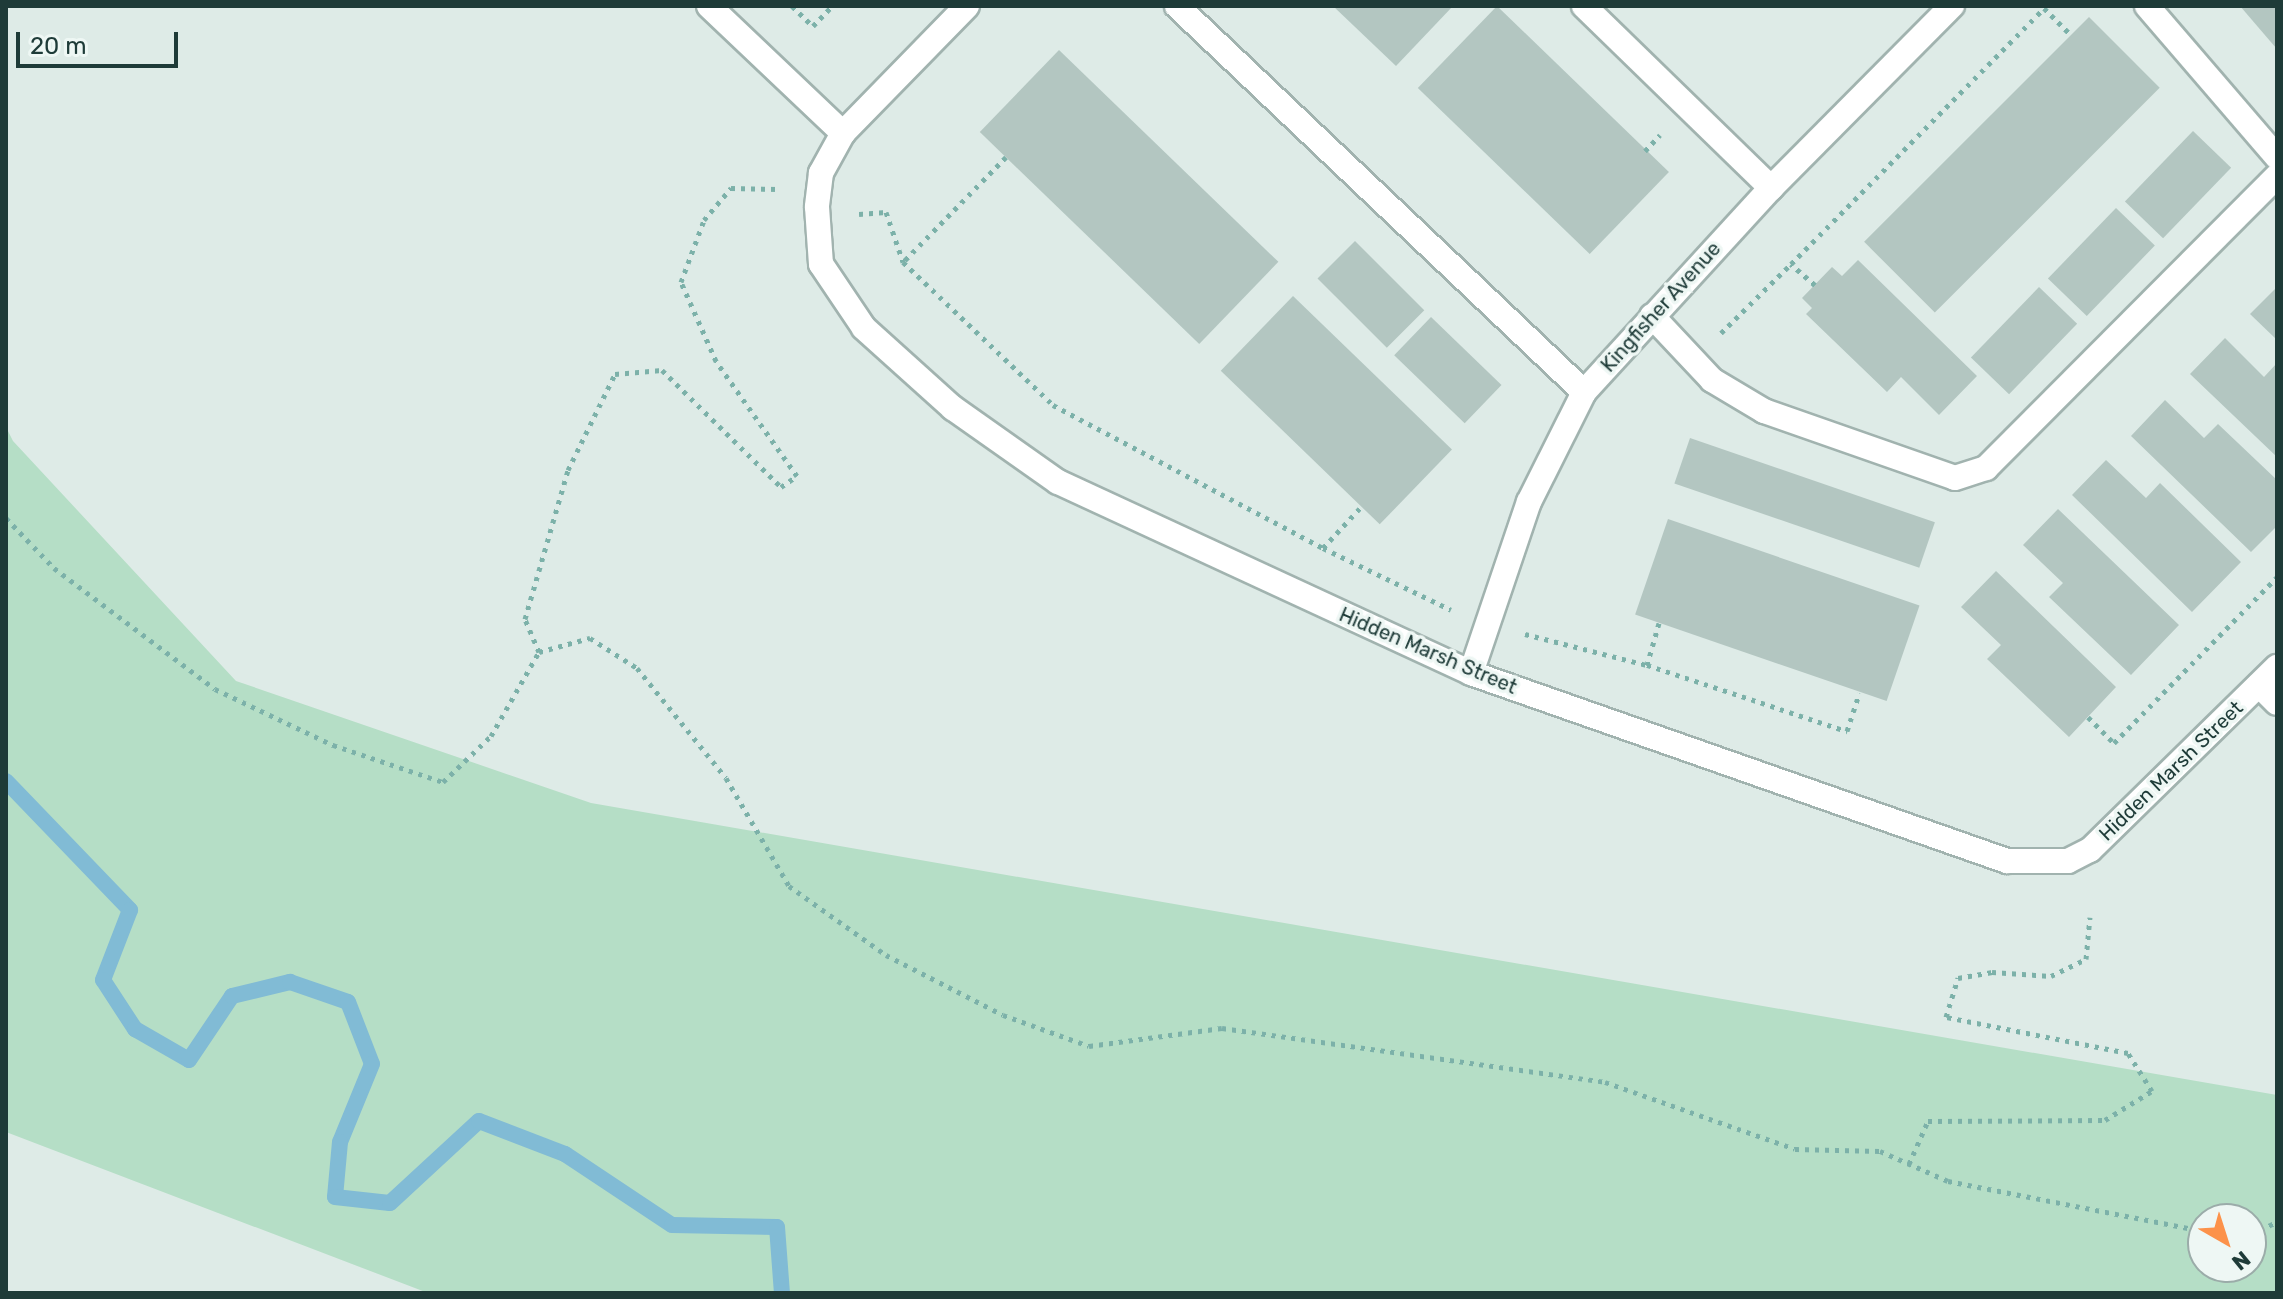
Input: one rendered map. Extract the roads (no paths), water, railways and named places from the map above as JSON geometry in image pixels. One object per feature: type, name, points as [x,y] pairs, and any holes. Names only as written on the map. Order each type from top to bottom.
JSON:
[{"type":"street","points":[[709,6],[843,133]]},
{"type":"street","name":"Hidden Marsh Street","points":[[967,6],[843,133],[821,173],[817,207],[821,264],[864,328],[953,408],[1058,482],[1471,673],[2007,861],[2040,865],[2068,861],[2116,829],[2277,667]]},
{"type":"street","points":[[1177,6],[1584,392]]},
{"type":"street","points":[[1584,6],[1771,188]]},
{"type":"street","name":"Kingfisher Avenue","points":[[1471,673],[1529,502],[1584,392],[1771,188],[1952,6]]},
{"type":"street","points":[[2147,6],[2277,157]]},
{"type":"street","points":[[1652,316],[1712,380],[1764,411],[1955,478],[1986,468],[2277,176]]},
{"type":"street","points":[[2259,685],[2277,703]]},
{"type":"waterway","points":[[6,781],[130,910],[103,980],[135,1029],[189,1060],[232,996],[290,982],[348,1002],[372,1064],[340,1142],[335,1197],[390,1203],[479,1121],[565,1154],[672,1225],[777,1227],[782,1293]]}]
